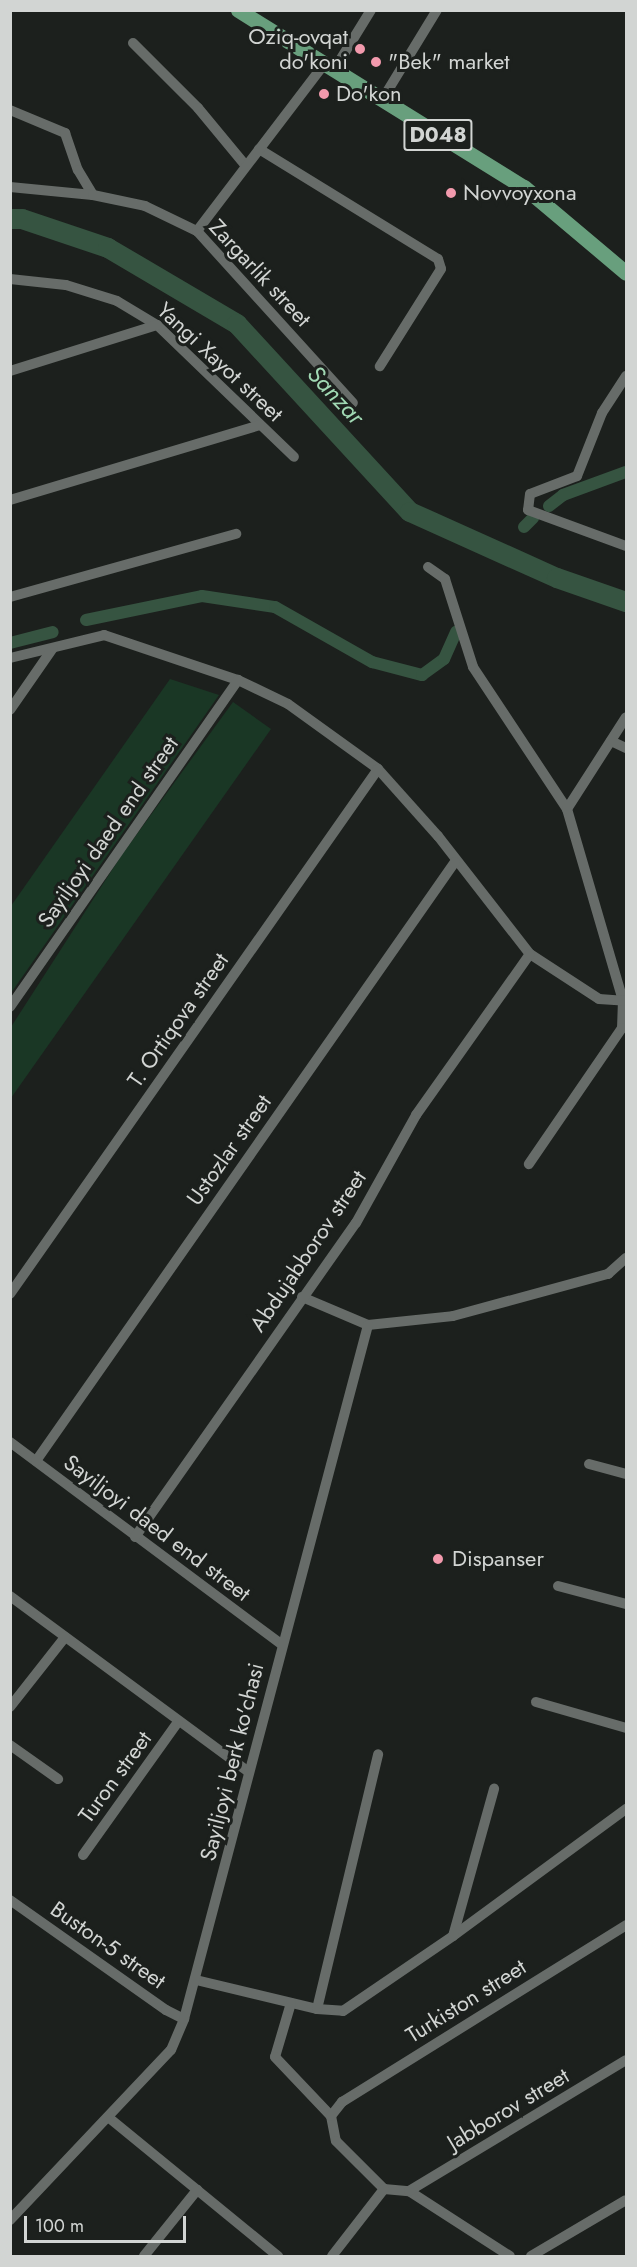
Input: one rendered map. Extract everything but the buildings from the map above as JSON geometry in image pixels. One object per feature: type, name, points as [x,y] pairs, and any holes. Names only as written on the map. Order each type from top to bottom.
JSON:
[{"type":"main road","name":"D048","points":[[238,10],[524,187],[627,273]]},
{"type":"street","points":[[197,231],[259,149],[329,67],[370,10]]},
{"type":"street","points":[[382,100],[437,10]]},
{"type":"street","points":[[133,43],[198,108],[246,166]]},
{"type":"street","points":[[10,110],[65,132],[78,170],[93,195]]},
{"type":"street","points":[[259,149],[438,260],[441,269],[380,366]]},
{"type":"street","name":"Zargarlik street","points":[[10,187],[93,195],[145,206],[197,231],[353,403]]},
{"type":"street","name":"Yangi Xayot street","points":[[10,279],[66,285],[117,302],[157,325],[294,457]]},
{"type":"street","points":[[10,371],[157,325]]},
{"type":"street","points":[[627,376],[602,413],[577,476],[530,494],[528,510],[627,546]]},
{"type":"street","points":[[10,500],[260,425]]},
{"type":"street","points":[[10,597],[236,534]]},
{"type":"street","points":[[428,567],[445,579],[473,667],[567,809],[625,1000],[622,1028],[529,1164]]},
{"type":"street","points":[[10,658],[104,635],[238,680],[288,704],[378,769],[438,836],[454,862],[530,954],[599,999],[625,1000]]},
{"type":"street","points":[[10,710],[53,648]]},
{"type":"street","name":"Sayiljoyi daed end street","points":[[10,1007],[238,680]]},
{"type":"street","points":[[567,809],[627,717]]},
{"type":"street","points":[[611,741],[627,748]]},
{"type":"street","name":"T. Ortiqova street","points":[[10,1294],[378,769]]},
{"type":"street","name":"Ustozlar street","points":[[36,1461],[454,862]]},
{"type":"street","name":"Abdujabborov street","points":[[135,1537],[356,1223],[416,1115],[530,954]]},
{"type":"street","points":[[302,1297],[368,1325],[453,1316],[608,1274],[627,1258]]},
{"type":"street","name":"Sayiljoyi berk ko'chasi","points":[[10,2220],[171,2050],[184,2019],[368,1325]]},
{"type":"street","name":"Sayiljoyi daed end street","points":[[10,1442],[282,1646]]},
{"type":"street","points":[[589,1464],[627,1474]]},
{"type":"street","points":[[558,1586],[627,1604]]},
{"type":"street","name":"Turon street","points":[[10,1596],[178,1722],[249,1772]]},
{"type":"street","points":[[10,1707],[65,1637]]},
{"type":"street","points":[[536,1702],[627,1728]]},
{"type":"street","name":"Turon street","points":[[83,1855],[178,1722]]},
{"type":"street","name":"Turon street","points":[[10,1745],[58,1779]]},
{"type":"street","points":[[317,2009],[378,1754]]},
{"type":"street","points":[[453,1936],[494,1789]]},
{"type":"street","points":[[196,1980],[317,2009],[343,2011],[453,1936],[627,1809]]},
{"type":"street","name":"Buston-5 street","points":[[10,1900],[166,2010],[184,2019]]},
{"type":"street","name":"Turkiston street","points":[[331,2116],[342,2102],[627,1925]]},
{"type":"street","points":[[291,2003],[275,2057],[331,2116],[336,2141],[384,2188],[409,2191],[510,2256]]},
{"type":"street","name":"Jabborov street","points":[[409,2191],[627,2060]]},
{"type":"street","points":[[108,2117],[278,2256]]},
{"type":"street","points":[[332,2256],[384,2188]]},
{"type":"street","points":[[144,2256],[197,2190]]},
{"type":"street","points":[[531,2256],[627,2200]]},
{"type":"green space","points":[[170,679],[219,695],[11,993],[11,906]]},
{"type":"green space","points":[[233,702],[271,729],[11,1098],[11,1027],[121,856]]},
{"type":"waterway","name":"Sanzar","points":[[10,219],[22,219],[108,248],[237,324],[410,512],[557,578],[626,602]]},
{"type":"waterway","points":[[549,506],[563,495],[626,472]]},
{"type":"waterway","points":[[524,527],[533,518]]},
{"type":"waterway","points":[[86,620],[202,596],[275,607],[372,662],[422,675],[444,659],[456,632]]},
{"type":"waterway","points":[[10,643],[53,632]]},
{"type":"place","name":"Oziq-ovqat do'koni","points":[[360,49]]},
{"type":"place","name":"\"Bek\" market","points":[[376,62]]},
{"type":"place","name":"Do'kon","points":[[324,94]]},
{"type":"place","name":"Novvoyxona","points":[[451,193]]},
{"type":"place","name":"Dispanser","points":[[438,1559]]}]
